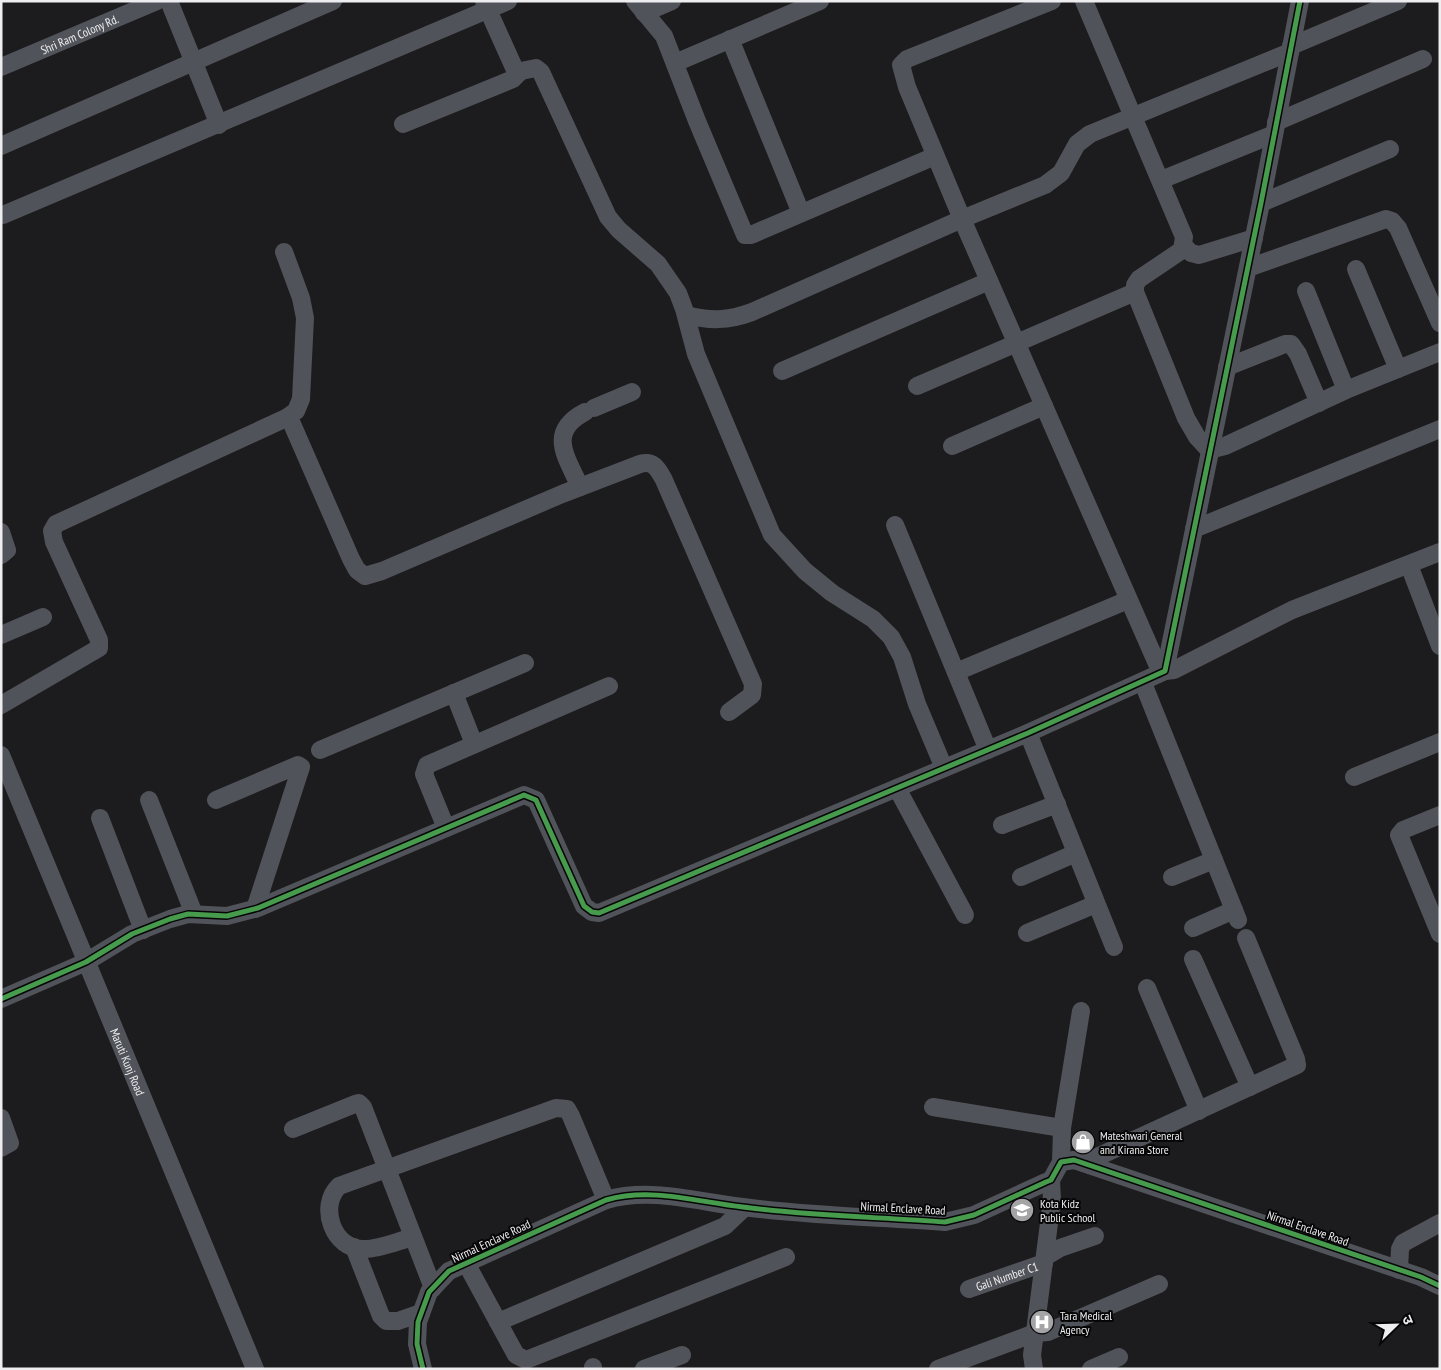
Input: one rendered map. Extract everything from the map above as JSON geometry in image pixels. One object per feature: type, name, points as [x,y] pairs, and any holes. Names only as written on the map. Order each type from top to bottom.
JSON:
[{"type":"street","name":"Shri Ram Colony Rd.","points":[[1,67],[157,1]]},
{"type":"street","points":[[169,1],[219,125]]},
{"type":"street","points":[[1,146],[332,1]]},
{"type":"street","points":[[3,215],[219,125],[486,6],[508,1]]},
{"type":"street","points":[[639,7],[672,1]]},
{"type":"street","points":[[675,63],[820,1]]},
{"type":"street","points":[[1052,1],[902,62],[907,87],[962,219],[1154,660],[1165,672]]},
{"type":"street","points":[[1084,1],[1183,232],[1184,246],[1182,250],[1139,278],[1135,285],[1135,292],[1186,418],[1197,437],[1209,450]]},
{"type":"street","points":[[1165,672],[1209,450],[1248,268],[1300,1]]},
{"type":"street","points":[[686,315],[714,320],[738,317],[1054,180],[1083,138],[1132,115],[1291,49],[1398,1]]},
{"type":"street","points":[[486,6],[514,69],[519,73]]},
{"type":"street","points":[[639,7],[654,22],[664,36],[743,233],[750,235],[935,156]]},
{"type":"street","points":[[730,39],[801,213]]},
{"type":"street","points":[[1161,180],[1423,59]]},
{"type":"street","points":[[403,124],[513,78],[519,73],[536,68],[541,72],[608,217],[619,230],[649,254],[666,272],[682,303],[696,354],[772,535],[805,571],[832,593],[873,619],[891,637],[902,657],[917,704],[944,768]]},
{"type":"street","points":[[1261,203],[1390,149]]},
{"type":"street","points":[[1248,268],[1386,220],[1392,221],[1398,228],[1440,323]]},
{"type":"street","points":[[1184,246],[1191,253],[1199,255],[1254,238]]},
{"type":"street","points":[[1,705],[99,648],[99,640],[54,542],[52,530],[56,524],[289,416],[298,408],[301,399],[305,318],[301,298],[284,252]]},
{"type":"street","points":[[1356,269],[1398,369]]},
{"type":"street","points":[[782,371],[989,281]]},
{"type":"street","points":[[1306,291],[1346,390]]},
{"type":"street","points":[[917,386],[1135,292]]},
{"type":"street","points":[[1227,367],[1285,344],[1291,344],[1298,354],[1318,403]]},
{"type":"street","points":[[1209,450],[1225,446],[1346,390],[1440,352]]},
{"type":"street","points":[[580,487],[564,448],[563,437],[569,421],[632,392]]},
{"type":"street","points":[[952,446],[1044,406]]},
{"type":"street","points":[[289,416],[351,559],[357,570],[365,576],[376,574],[580,487],[640,464],[646,462],[656,466],[664,480],[753,684],[752,695],[729,712]]},
{"type":"street","points":[[1194,529],[1440,429]]},
{"type":"street","points":[[895,525],[988,750]]},
{"type":"street","points":[[1,532],[8,550],[1,555]]},
{"type":"street","points":[[1,999],[86,962],[118,941],[170,919],[194,914],[227,916],[255,909],[517,797],[533,797],[536,800],[584,906],[592,912],[600,913],[1028,733],[1165,672],[1174,670],[1292,610],[1440,552]]},
{"type":"street","points":[[1408,565],[1438,635]]},
{"type":"street","points":[[956,672],[1128,600]]},
{"type":"street","points":[[1,635],[44,617]]},
{"type":"street","points":[[320,750],[525,663]]},
{"type":"street","points":[[1143,683],[1236,915],[1193,928]]},
{"type":"street","points":[[446,828],[424,770],[432,762],[609,686]]},
{"type":"street","points":[[454,693],[474,744]]},
{"type":"street","points":[[1028,733],[1114,947]]},
{"type":"street","points":[[1354,776],[1440,742]]},
{"type":"street","name":"Maruti Kunj Road","points":[[1,755],[255,1369]]},
{"type":"street","points":[[216,800],[298,765],[301,767],[255,909]]},
{"type":"street","points":[[898,788],[965,915]]},
{"type":"street","points":[[149,800],[194,914]]},
{"type":"street","points":[[1002,825],[1057,804]]},
{"type":"street","points":[[1440,815],[1403,830],[1399,835],[1440,934]]},
{"type":"street","points":[[100,818],[143,930]]},
{"type":"street","points":[[1021,877],[1076,853]]},
{"type":"street","points":[[1172,877],[1214,860]]},
{"type":"street","points":[[1027,933],[1096,904]]},
{"type":"street","points":[[1084,1163],[1294,1067],[1297,1062],[1246,938]]},
{"type":"street","points":[[1193,959],[1250,1087]]},
{"type":"street","points":[[1147,988],[1199,1111]]},
{"type":"street","points":[[1034,1369],[1035,1333],[1052,1200],[1051,1180],[1061,1162],[1062,1128],[1081,1011]]},
{"type":"street","points":[[293,1128],[359,1103],[363,1107],[433,1288]]},
{"type":"street","points":[[413,1237],[364,1249],[344,1242],[336,1234],[329,1219],[328,1207],[332,1196],[338,1186],[562,1107],[571,1116],[606,1200]]},
{"type":"street","points":[[933,1107],[1062,1128]]},
{"type":"street","points":[[1,1118],[10,1141],[9,1144],[1,1148]]},
{"type":"street","name":"Nirmal Enclave Road","points":[[1061,1162],[1070,1159],[1084,1163],[1400,1270],[1440,1286]]},
{"type":"street","name":"Nirmal Enclave Road","points":[[423,1369],[417,1344],[420,1313],[433,1288],[449,1271],[606,1200],[634,1194],[650,1193],[744,1208],[945,1222],[974,1215],[1051,1180]]},
{"type":"street","points":[[498,1322],[725,1226],[744,1208]]},
{"type":"street","points":[[1400,1270],[1400,1249],[1403,1243],[1440,1223]]},
{"type":"street","name":"Gali Number C1","points":[[969,1290],[1045,1260],[1060,1248],[1095,1236]]},
{"type":"street","points":[[354,1247],[381,1316],[386,1321],[398,1321],[420,1313]]},
{"type":"street","points":[[466,1262],[516,1355],[522,1360],[530,1360],[786,1256]]},
{"type":"street","points":[[938,1369],[1035,1333],[1048,1332],[1159,1284]]},
{"type":"street","points":[[644,1369],[682,1354]]},
{"type":"street","points":[[1091,1369],[1119,1357]]},
{"type":"cycle path","points":[[1,999],[86,962],[132,934],[170,919],[188,914],[227,916],[258,908],[524,795],[536,800],[584,906],[592,912],[599,913],[1028,733],[1165,671],[1261,203],[1300,1]]},
{"type":"cycle path","points":[[423,1369],[417,1344],[418,1322],[429,1292],[449,1271],[606,1200],[623,1196],[657,1195],[768,1210],[945,1222],[974,1215],[1051,1180],[1061,1162],[1074,1160],[1421,1277],[1440,1286]]},
{"type":"place","name":"Mateshwari General and Kirana Store","points":[[1083,1142]]},
{"type":"place","name":"Kota Kidz Public School","points":[[1022,1210]]},
{"type":"place","name":"Tara Medical Agency","points":[[1042,1322]]}]
